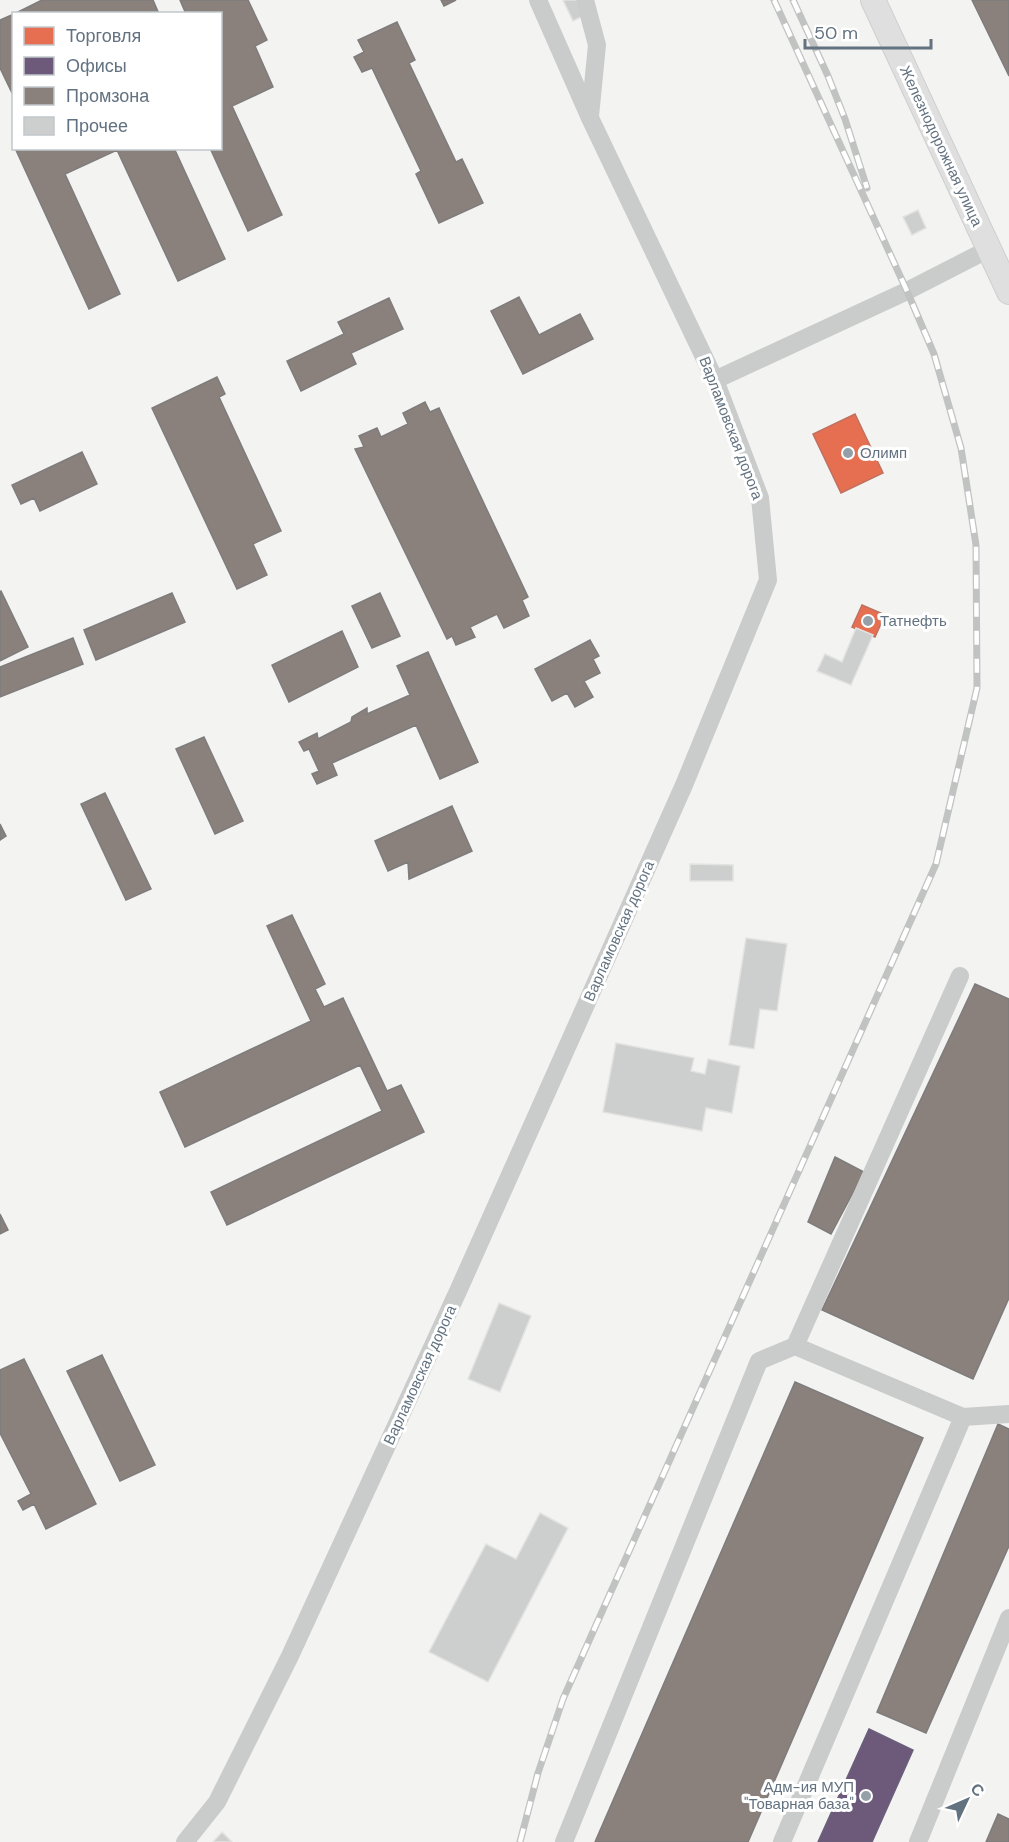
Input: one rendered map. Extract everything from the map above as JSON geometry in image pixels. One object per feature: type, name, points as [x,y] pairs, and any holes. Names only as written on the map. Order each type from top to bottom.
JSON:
[{"type":"main road","name":"Железнодорожная улица","points":[[873,0],[1009,292]]},
{"type":"street","name":"Варламовская дорога","points":[[185,1842],[217,1802],[310,1613],[469,1267],[684,785],[768,579],[760,498],[715,380],[590,118],[538,0]]},
{"type":"street","points":[[585,0],[597,45],[590,118]]},
{"type":"street","points":[[715,380],[907,291],[989,249]]},
{"type":"street","points":[[564,1842],[759,1361],[795,1346],[960,975]]},
{"type":"street","points":[[795,1346],[963,1417],[1009,1414]]},
{"type":"street","points":[[782,1842],[963,1417]]},
{"type":"street","points":[[918,1842],[1009,1618]]},
{"type":"building: Торговля","name":"Олимп","points":[[855,414],[883,473],[841,493],[813,434]]},
{"type":"building: Торговля","name":"Татнефть","points":[[862,605],[885,615],[875,637],[852,627]]},
{"type":"building: Офисы","name":"Адм-ия МУП \"Товарная база\"","points":[[869,1729],[913,1750],[872,1842],[818,1842]]},
{"type":"building: Промзона","points":[[42,0],[153,0],[158,12],[18,12]]},
{"type":"building: Промзона","points":[[180,0],[248,0],[267,40],[255,46],[273,87],[232,106],[282,215],[248,231],[211,150],[222,150],[222,12],[185,12]]},
{"type":"building: Промзона","points":[[441,0],[456,0],[444,6]]},
{"type":"building: Промзона","points":[[972,0],[1009,0],[1009,76]]},
{"type":"building: Промзона","points":[[12,15],[12,93],[0,68],[0,20]]},
{"type":"building: Промзона","points":[[397,22],[415,60],[409,63],[456,162],[462,159],[483,203],[439,223],[416,174],[421,171],[372,68],[362,72],[354,57],[364,52],[358,40]]},
{"type":"building: Промзона","points":[[16,150],[117,150],[65,174],[120,294],[89,309]]},
{"type":"building: Промзона","points":[[117,150],[175,150],[225,259],[178,281]]},
{"type":"building: Промзона","points":[[519,297],[539,335],[580,314],[593,339],[523,374],[491,311]]},
{"type":"building: Промзона","points":[[389,298],[403,329],[351,353],[356,364],[301,391],[287,361],[344,334],[338,322]]},
{"type":"building: Промзона","points":[[217,377],[225,394],[219,397],[281,531],[253,544],[267,575],[237,589],[152,408]]},
{"type":"building: Промзона","points":[[425,402],[430,412],[439,408],[528,597],[522,600],[529,616],[504,628],[497,614],[470,627],[475,637],[456,645],[452,636],[447,639],[355,449],[364,447],[359,436],[377,428],[381,437],[408,424],[403,413]]},
{"type":"building: Промзона","points":[[82,452],[97,484],[40,511],[34,498],[21,504],[12,485]]},
{"type":"building: Промзона","points":[[0,592],[28,647],[0,661]]},
{"type":"building: Промзона","points":[[172,593],[185,622],[96,660],[84,630]]},
{"type":"building: Промзона","points":[[380,593],[400,636],[372,648],[352,606]]},
{"type":"building: Промзона","points":[[342,631],[358,667],[289,702],[272,665]]},
{"type":"building: Промзона","points":[[73,638],[83,664],[0,697],[0,667]]},
{"type":"building: Промзона","points":[[590,640],[599,656],[593,659],[600,673],[584,681],[593,697],[575,707],[567,693],[552,701],[535,669]]},
{"type":"building: Промзона","points":[[428,652],[478,762],[440,779],[416,725],[332,763],[337,775],[317,784],[312,774],[319,771],[309,749],[304,751],[299,742],[317,733],[318,739],[351,722],[352,717],[367,708],[367,714],[410,695],[397,666]]},
{"type":"building: Промзона","points":[[204,737],[243,821],[215,834],[176,749]]},
{"type":"building: Промзона","points":[[105,793],[151,889],[126,900],[81,804]]},
{"type":"building: Промзона","points":[[452,806],[472,851],[409,879],[408,862],[388,871],[375,841]]},
{"type":"building: Промзона","points":[[0,824],[6,836],[0,840]]},
{"type":"building: Промзона","points":[[292,915],[325,984],[315,989],[324,1007],[343,998],[387,1091],[401,1085],[424,1132],[227,1225],[211,1192],[382,1111],[360,1065],[185,1147],[160,1092],[311,1021],[267,926]]},
{"type":"building: Промзона","points":[[975,984],[1009,999],[1009,1298],[973,1379],[822,1310]]},
{"type":"building: Промзона","points":[[835,1157],[864,1172],[831,1234],[808,1222]]},
{"type":"building: Промзона","points":[[0,1214],[8,1230],[0,1234]]},
{"type":"building: Промзона","points":[[102,1355],[155,1465],[120,1481],[67,1371]]},
{"type":"building: Промзона","points":[[24,1359],[96,1504],[46,1529],[34,1504],[23,1510],[18,1501],[31,1494],[0,1433],[0,1370]]},
{"type":"building: Промзона","points":[[795,1382],[923,1438],[748,1842],[595,1842]]},
{"type":"building: Промзона","points":[[998,1424],[1009,1429],[1009,1546],[926,1733],[877,1712]]},
{"type":"building: Промзона","points":[[998,1814],[1009,1819],[1009,1842],[986,1842]]},
{"type":"building: Прочее","points":[[563,0],[576,0],[583,16],[573,21]]},
{"type":"building: Прочее","points":[[918,210],[926,228],[912,235],[903,217]]},
{"type":"building: Прочее","points":[[856,628],[873,635],[851,685],[817,671],[825,654],[842,662]]},
{"type":"building: Прочее","points":[[690,864],[733,865],[733,881],[690,881]]},
{"type":"building: Прочее","points":[[746,938],[787,944],[777,1011],[760,1009],[754,1049],[729,1045]]},
{"type":"building: Прочее","points":[[616,1043],[694,1058],[691,1071],[705,1074],[708,1059],[740,1066],[732,1113],[706,1108],[702,1131],[603,1112]]},
{"type":"building: Прочее","points":[[499,1303],[531,1316],[500,1392],[468,1379]]},
{"type":"building: Прочее","points":[[540,1513],[568,1528],[488,1682],[429,1652],[486,1544],[516,1559]]},
{"type":"building: Прочее","points":[[222,1832],[232,1842],[213,1842]]},
{"type":"railway","points":[[520,1842],[538,1773],[563,1699],[936,864],[977,688],[976,545],[961,448],[934,354],[774,0]]},
{"type":"railway","points":[[793,0],[845,119],[867,188]]},
{"type":"place","name":"Олимп","points":[[848,453]]},
{"type":"place","name":"Татнефть","points":[[868,621]]},
{"type":"place","name":"Адм-ия МУП \"Товарная база\"","points":[[866,1796]]}]
